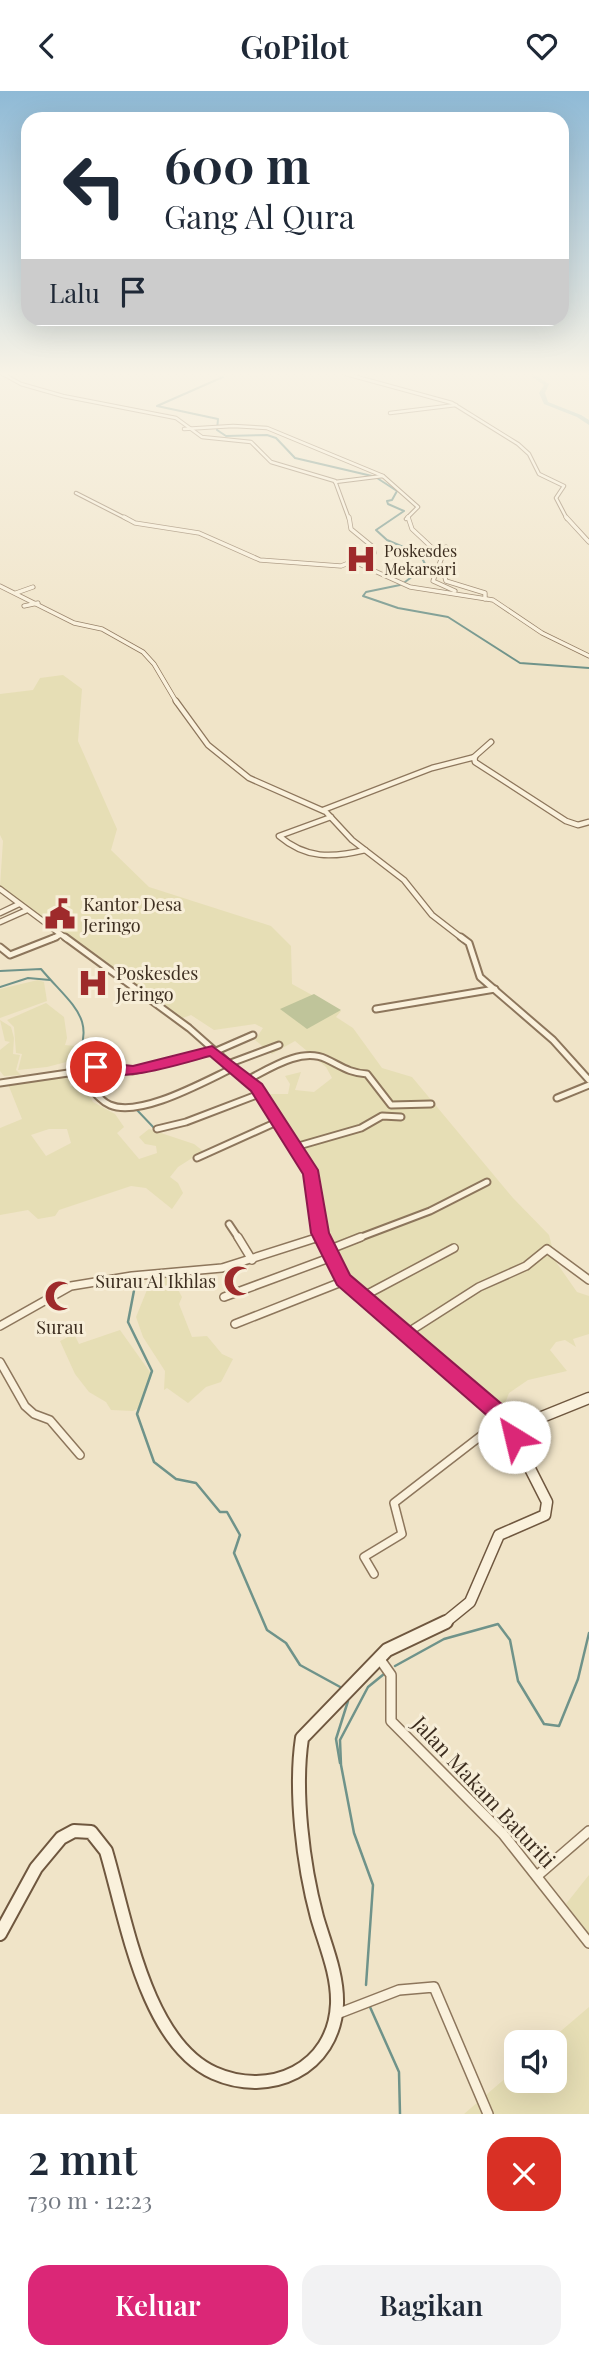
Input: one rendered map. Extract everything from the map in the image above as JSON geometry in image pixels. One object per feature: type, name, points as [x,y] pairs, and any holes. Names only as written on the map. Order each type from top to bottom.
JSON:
[{"type":"street","points":[[290,468],[335,482],[383,476]]},
{"type":"street","points":[[363,468],[383,476],[418,506],[406,522],[440,554],[443,561],[433,576],[434,584],[485,599],[533,624],[548,636],[589,656]]},
{"type":"street","points":[[536,468],[539,474],[564,486],[556,498],[570,524],[589,542]]},
{"type":"street","points":[[76,493],[135,523],[199,533],[260,560],[318,567],[357,563],[370,558],[374,551],[351,529],[345,501],[335,482]]},
{"type":"street","points":[[440,554],[446,554],[446,547]]},
{"type":"street","points":[[357,563],[405,586],[478,597]]},
{"type":"street","points":[[444,574],[446,581],[485,593],[485,599]]},
{"type":"street","points":[[0,586],[73,622],[99,628],[139,649],[154,664],[189,723],[214,751],[249,778],[323,810],[365,851],[404,880],[432,915],[466,940],[480,977],[553,1040],[589,1082],[558,1098]]},
{"type":"street","points":[[16,593],[33,587]]},
{"type":"street","points":[[23,606],[38,603]]},
{"type":"street","points":[[323,810],[422,772],[475,757],[491,742]]},
{"type":"street","points":[[475,757],[477,763],[562,818],[575,824],[589,822]]},
{"type":"street","points":[[331,817],[279,836],[303,853],[317,857],[337,857],[365,851]]},
{"type":"street","points":[[0,889],[188,1028],[262,1093],[314,1180],[321,1237],[344,1281],[517,1429]]},
{"type":"street","points":[[0,913],[19,904]]},
{"type":"street","points":[[0,922],[27,910]]},
{"type":"street","points":[[0,947],[10,955],[60,935]]},
{"type":"street","points":[[376,1009],[495,989]]},
{"type":"street","points":[[0,1083],[75,1072],[84,1067],[133,1071],[213,1051],[253,1035]]},
{"type":"street","points":[[75,1072],[83,1076],[98,1097],[119,1109],[159,1099],[279,1045]]},
{"type":"street","points":[[247,1080],[286,1060],[317,1056],[350,1073],[367,1075],[393,1106],[431,1104]]},
{"type":"street","points":[[157,1129],[186,1122],[262,1093]]},
{"type":"street","points":[[296,1147],[360,1128],[382,1116],[401,1117]]},
{"type":"street","points":[[197,1159],[279,1121]]},
{"type":"street","points":[[224,1297],[261,1282],[306,1269],[330,1253],[415,1217],[487,1182]]},
{"type":"street","points":[[229,1224],[252,1260]]},
{"type":"street","points":[[0,1326],[71,1286],[132,1276],[209,1270],[252,1260],[321,1237]]},
{"type":"street","points":[[362,1297],[454,1248]]},
{"type":"street","points":[[407,1333],[479,1287],[526,1266],[547,1249],[589,1280]]},
{"type":"street","points":[[236,1324],[344,1281]]},
{"type":"street","points":[[0,1362],[25,1406],[34,1414],[50,1420],[80,1455]]},
{"type":"street","points":[[517,1429],[589,1398]]},
{"type":"street","points":[[374,1574],[364,1557],[402,1534],[394,1503],[504,1418]]},
{"type":"street","points":[[0,1934],[52,1844],[70,1831],[85,1830],[99,1837],[104,1846],[156,2016],[171,2038],[199,2064],[221,2076],[246,2083],[271,2083],[290,2079],[307,2069],[321,2055],[331,2037],[337,2014],[336,1986],[303,1853],[301,1743],[308,1729],[379,1658],[395,1646],[458,1614],[475,1595],[499,1535],[546,1513],[547,1501],[515,1439],[517,1429]]},
{"type":"street","name":"Jalan Makam Baturiti","points":[[379,1658],[391,1675],[391,1721],[503,1834],[589,1943]]},
{"type":"street","points":[[537,1876],[589,1831]]},
{"type":"street","points":[[337,2014],[384,1995],[427,1986],[435,1987],[488,2114]]},
{"type":"shaded area","points":[[63,675],[82,689],[78,741],[117,829],[111,850],[149,887],[271,926],[291,946],[292,984],[341,1011],[336,1017],[353,1028],[382,1068],[412,1077],[513,1198],[549,1235],[556,1262],[577,1292],[589,1296],[589,1334],[573,1339],[576,1347],[565,1340],[556,1342],[550,1350],[567,1371],[528,1380],[509,1393],[502,1411],[343,1280],[322,1233],[312,1180],[263,1094],[288,1094],[290,1084],[285,1076],[301,1072],[295,1090],[314,1092],[332,1078],[326,1067],[295,1041],[272,1054],[255,1040],[263,1028],[255,1024],[214,1030],[191,1015],[177,1020],[0,887],[3,841],[0,835],[0,694],[33,690],[40,678]]},
{"type":"shaded area","points":[[38,980],[44,982],[47,1001],[0,1018],[0,989]]},
{"type":"shaded area","points":[[46,1003],[64,1017],[67,1038],[65,1045],[75,1046],[70,1061],[18,1070],[22,1054],[16,1053],[14,1027],[7,1020]]},
{"type":"shaded area","points":[[0,1020],[11,1027],[14,1038],[13,1054],[20,1055],[16,1070],[21,1075],[4,1076],[0,1071],[0,1050],[10,1042],[5,1041]]},
{"type":"shaded area","points":[[78,1068],[69,1076],[70,1086],[85,1088],[93,1102],[115,1114],[124,1127],[117,1133],[139,1159],[157,1153],[156,1146],[145,1144],[139,1137],[149,1129],[194,1144],[203,1151],[178,1167],[170,1177],[178,1183],[183,1193],[172,1209],[146,1188],[131,1186],[59,1210],[55,1216],[38,1219],[28,1210],[0,1215],[0,1128],[22,1119],[8,1084]],"holes":[[[49,1129],[67,1129],[71,1143],[46,1156],[31,1135]]]},
{"type":"shaded area","points":[[170,1275],[182,1297],[179,1304],[192,1337],[207,1336],[222,1354],[233,1359],[221,1382],[206,1387],[188,1403],[167,1388],[164,1390],[165,1371],[143,1337],[136,1317],[151,1280]]},
{"type":"shaded area","points":[[120,1330],[152,1375],[139,1408],[133,1411],[111,1410],[106,1402],[89,1392],[75,1374],[60,1341],[74,1334],[79,1344]]},
{"type":"shaded area","points":[[589,1875],[589,1934],[566,1904]]},
{"type":"shaded area","points":[[589,2007],[589,2114],[464,2114],[504,2079],[504,2093],[567,2093],[567,2030],[562,2030]]},
{"type":"green space","points":[[314,994],[341,1010],[307,1029],[280,1009]]},
{"type":"waterway","points":[[340,468],[372,476]]},
{"type":"waterway","points":[[377,478],[397,491],[392,500],[387,501],[388,504],[404,511],[376,530],[387,540],[420,554],[426,566],[405,582]]},
{"type":"waterway","points":[[400,585],[366,592],[363,596],[398,608],[448,617],[520,663],[589,668]]},
{"type":"waterway","points":[[0,971],[41,969],[72,1004],[83,1025],[80,1052],[72,1069]]},
{"type":"waterway","points":[[0,987],[28,978],[50,980]]},
{"type":"waterway","points":[[136,1109],[156,1130]]},
{"type":"waterway","points":[[136,1280],[128,1322],[152,1371],[137,1414],[154,1462],[176,1479],[196,1483],[220,1512],[227,1512],[240,1535],[234,1553],[267,1630],[286,1643],[300,1665],[342,1688]]},
{"type":"waterway","points":[[395,1666],[444,1639],[498,1624],[510,1640],[518,1681],[544,1724],[559,1726],[578,1679],[589,1633]]},
{"type":"waterway","points":[[366,1985],[373,1885],[354,1833],[341,1765],[340,1740],[368,1687],[384,1674]]},
{"type":"waterway","points":[[340,1763],[336,1739],[348,1701]]},
{"type":"waterway","points":[[370,2007],[399,2072],[400,2114]]},
{"type":"place","name":"Poskesdes Mekarsari","points":[[361,559]]},
{"type":"place","name":"Kantor Desa Jeringo","points":[[60,914]]},
{"type":"place","name":"Poskesdes Jeringo","points":[[93,983]]},
{"type":"place","name":"Surau Al Ikhlas","points":[[239,1281]]},
{"type":"place","name":"Surau","points":[[60,1296]]},
{"type":"route","points":[[96,1067],[133,1071],[212,1051],[257,1088],[312,1174],[320,1233],[343,1280],[517,1429],[514,1437]]}]
